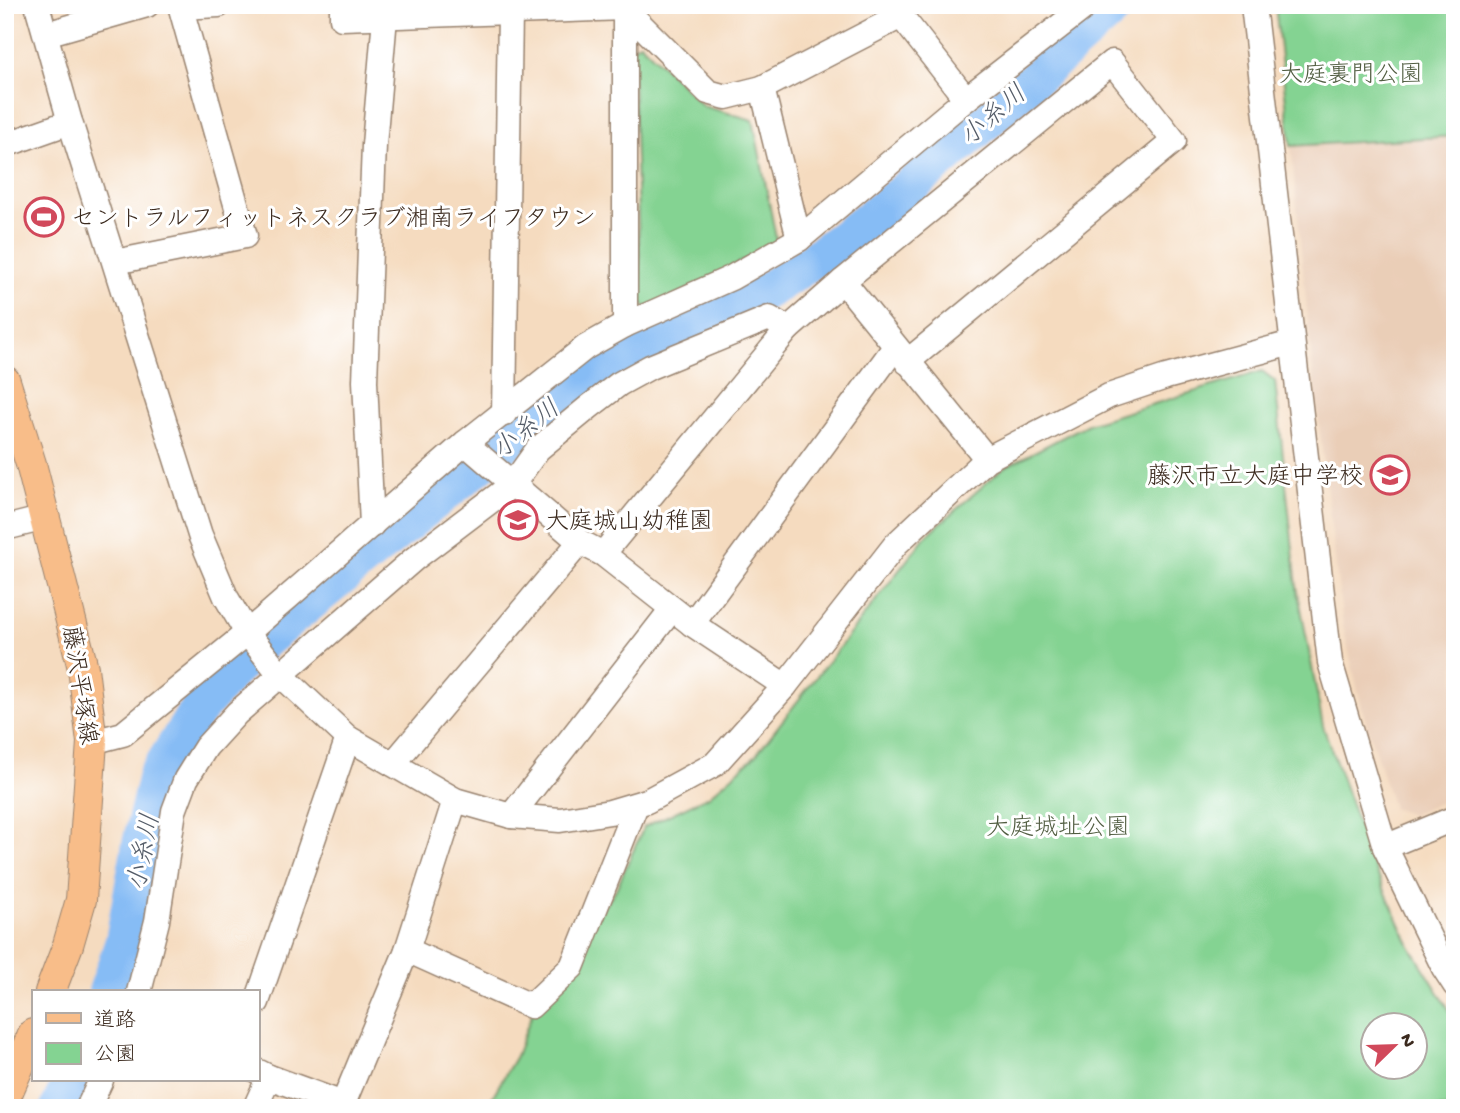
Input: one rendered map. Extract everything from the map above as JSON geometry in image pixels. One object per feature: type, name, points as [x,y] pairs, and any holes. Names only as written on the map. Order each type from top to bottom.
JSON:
[{"type":"main road","name":"藤沢平塚線","points":[[5,381],[46,518],[83,668],[92,742],[80,900],[68,945],[51,990]]},
{"type":"main road","points":[[5,1098],[32,1036]]},
{"type":"street","points":[[37,5],[70,122],[200,535],[226,597],[250,636],[275,667],[348,738],[455,800],[511,817],[560,820],[610,813],[648,802],[715,764],[785,686],[896,544],[987,460],[1109,396],[1166,377],[1292,343]]},
{"type":"street","points":[[46,34],[147,5]]},
{"type":"street","points":[[115,262],[244,236],[181,6],[219,5]]},
{"type":"street","points":[[342,5],[342,18],[384,17],[442,10],[510,12],[625,7],[708,92],[726,97],[761,88],[901,16],[966,99]]},
{"type":"street","points":[[92,742],[123,734],[250,636],[372,525],[470,447],[504,414],[586,347],[625,326],[731,278],[799,239],[966,99],[1087,5]]},
{"type":"street","points":[[1253,5],[1330,662],[1385,847],[1444,968],[1455,985]]},
{"type":"street","points":[[625,7],[625,326]]},
{"type":"street","points":[[504,414],[510,12]]},
{"type":"street","points":[[372,525],[365,381],[374,145],[384,17]]},
{"type":"street","points":[[603,554],[788,329],[1112,62],[1174,141],[901,355],[692,624]]},
{"type":"street","points":[[761,88],[799,239]]},
{"type":"street","points":[[5,145],[70,122]]},
{"type":"street","points":[[843,281],[987,460]]},
{"type":"street","points":[[140,990],[157,921],[174,811],[186,779],[206,747],[275,667],[414,559],[599,399],[650,367],[769,318],[788,329]]},
{"type":"street","points":[[470,447],[580,541],[603,554],[692,624],[785,686]]},
{"type":"street","points":[[5,528],[46,518]]},
{"type":"street","points":[[393,764],[580,541]]},
{"type":"street","points":[[511,817],[672,609]]},
{"type":"street","points":[[259,996],[348,738]]},
{"type":"street","points":[[255,1108],[263,1074],[343,1104],[407,950],[455,800]]},
{"type":"street","points":[[407,950],[531,1006],[572,967],[636,805]]},
{"type":"street","points":[[1385,847],[1455,818]]},
{"type":"street","points":[[88,1108],[100,1082]]},
{"type":"shaded area","name":"藤沢市立大庭中学校","points":[[1455,137],[1455,796],[1411,815],[1393,808],[1363,712],[1343,626],[1313,374],[1291,146]]},
{"type":"green space","name":"大庭裏門公園","points":[[1275,5],[1455,5],[1455,136],[1291,146]]},
{"type":"green space","points":[[640,43],[703,106],[753,120],[777,243],[648,310],[641,302],[632,47]]},
{"type":"green space","name":"大庭城址公園","points":[[1262,371],[1275,381],[1297,587],[1323,726],[1370,858],[1410,946],[1455,1019],[1455,1108],[486,1108],[516,1056],[533,1011],[616,889],[644,827],[709,796],[755,756],[925,537],[1003,468],[1088,424]]},
{"type":"waterway","name":"小糸川","points":[[108,990],[124,941],[141,844],[157,775],[197,711],[233,670],[265,639],[587,377],[633,351],[754,297],[822,254],[866,221],[952,151],[1117,5]]},
{"type":"waterway","name":"小糸川","points":[[59,1108],[71,1082]]},
{"type":"place","name":"セントラルフィットネスクラブ湘南ライフタウン","points":[[44,217]]},
{"type":"place","name":"藤沢市立大庭中学校","points":[[1390,475]]},
{"type":"place","name":"大庭城山幼稚園","points":[[518,520]]}]
